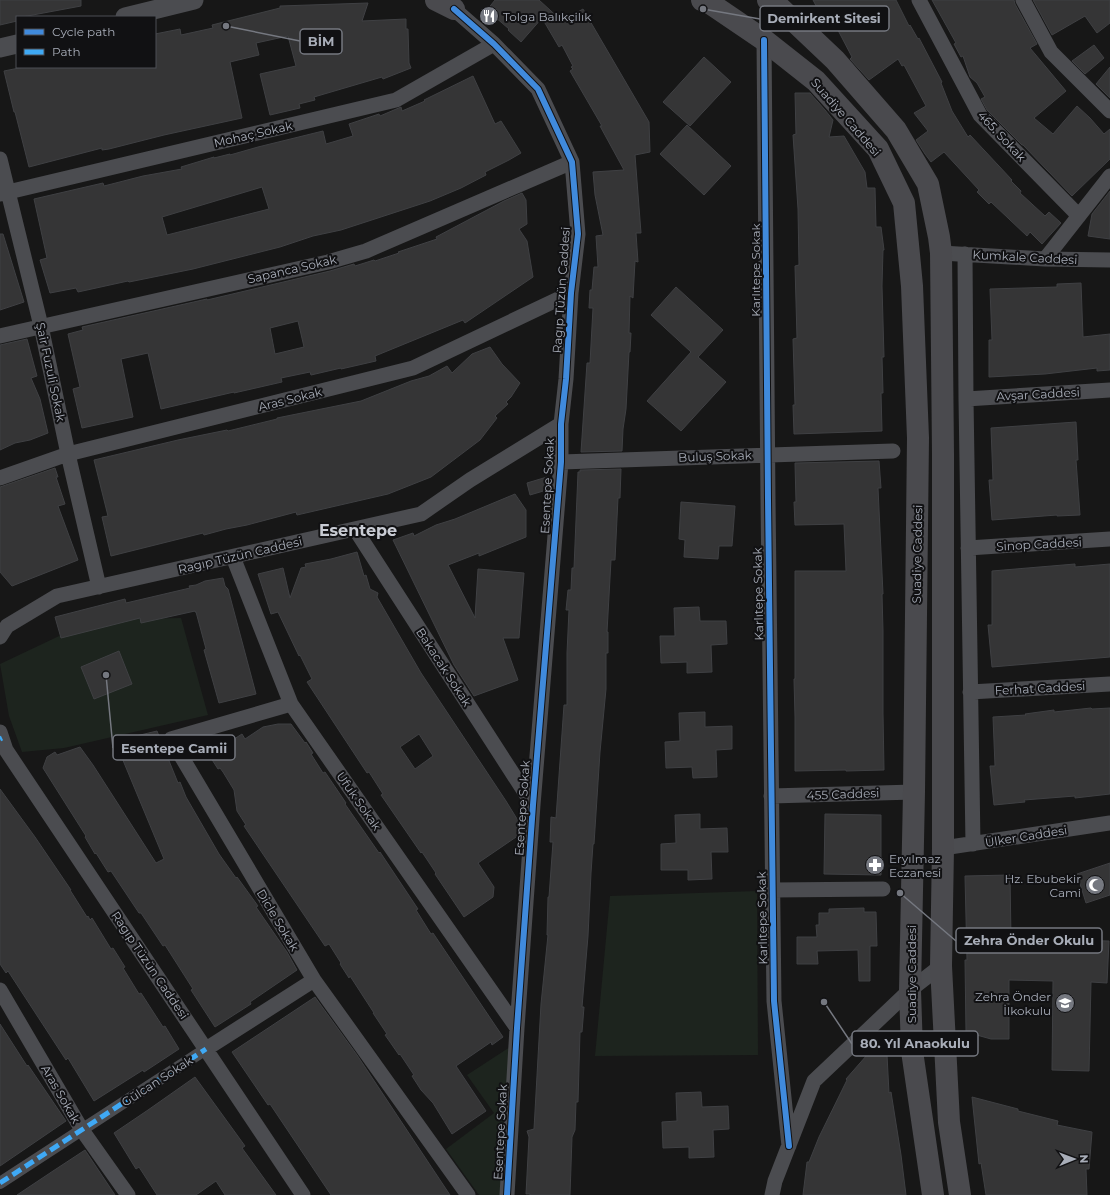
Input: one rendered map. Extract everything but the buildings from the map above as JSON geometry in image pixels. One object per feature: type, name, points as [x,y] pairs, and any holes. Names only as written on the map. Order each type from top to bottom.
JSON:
[{"type":"main road","name":"Suadiye Caddesi","points":[[702,0],[708,2],[764,40],[816,81],[878,150],[904,203],[912,286],[918,438],[910,990],[912,1051],[934,1195]]},
{"type":"main road","name":"Suadiye Caddesi","points":[[768,0],[776,5],[836,60],[896,130],[928,184],[939,237],[941,253],[943,454],[943,848],[941,966],[949,1122],[960,1195]]},
{"type":"street","points":[[129,16],[194,0]]},
{"type":"street","name":"465. Sokak","points":[[919,0],[980,114],[1079,216]]},
{"type":"street","points":[[1023,0],[1051,52],[1110,111]]},
{"type":"street","name":"Ragıp Tüzün Caddesi","points":[[0,637],[8,626],[57,596],[422,514],[470,480],[561,424],[566,379],[571,293],[578,234],[572,162],[538,89],[494,44],[446,3]]},
{"type":"street","name":"Karlıtepe Sokak","points":[[764,40],[767,454],[774,1001],[788,1146]]},
{"type":"street","points":[[0,48],[16,44]]},
{"type":"street","name":"Mohaç Sokak","points":[[4,193],[396,100],[494,44]]},
{"type":"street","name":"Şair Fuzuli Sokak","points":[[0,158],[4,193],[41,326],[98,587]]},
{"type":"street","name":"Sapanca Sokak","points":[[0,336],[320,263],[366,251],[572,162]]},
{"type":"street","points":[[1046,259],[1110,176]]},
{"type":"street","name":"Kumkale Caddesi","points":[[941,253],[1046,259],[1110,260]]},
{"type":"street","points":[[965,254],[973,844]]},
{"type":"street","name":"Aras Sokak","points":[[0,478],[68,454],[412,368],[571,293]]},
{"type":"street","name":"Avşar Caddesi","points":[[966,399],[1110,390]]},
{"type":"street","name":"Esentepe Sokak","points":[[507,1195],[533,805],[561,462],[561,424]]},
{"type":"street","name":"Buluş Sokak","points":[[561,462],[893,451]]},
{"type":"street","name":"Bakacak Sokak","points":[[355,529],[533,805]]},
{"type":"street","name":"Sinop Caddesi","points":[[968,548],[1110,539]]},
{"type":"street","name":"Ufuk Sokak","points":[[233,556],[291,704],[517,1028]]},
{"type":"street","name":"Ferhat Caddesi","points":[[970,692],[1110,684]]},
{"type":"street","name":"Dicle Sokak","points":[[291,704],[171,739],[314,980],[468,1195]]},
{"type":"street","name":"Ragıp Tüzün Caddesi","points":[[1,737],[6,750],[304,1195]]},
{"type":"street","name":"455 Caddesi","points":[[772,796],[914,792]]},
{"type":"street","name":"Ülker Caddesi","points":[[943,848],[1110,823]]},
{"type":"street","points":[[773,890],[883,889]]},
{"type":"street","points":[[772,1195],[775,1181],[814,1081],[910,990],[941,966]]},
{"type":"street","name":"Gülcan Sokak","points":[[0,1183],[314,980]]},
{"type":"street","name":"Aras Sokak","points":[[0,990],[82,1130],[128,1195]]},
{"type":"shaded area","points":[[181,618],[208,715],[64,748],[22,752],[9,716],[0,664],[74,629],[128,619]]},
{"type":"shaded area","points":[[757,891],[758,1055],[595,1056],[610,896]]},
{"type":"shaded area","points":[[510,1047],[502,1195],[479,1195],[446,1149],[494,1113],[467,1075]]},
{"type":"marked path","points":[[0,1183],[206,1049]]},
{"type":"cycle path","points":[[454,9],[494,44],[538,89],[572,162],[578,234],[571,293],[566,379],[561,424],[561,462],[533,805],[507,1195]]},
{"type":"cycle path","points":[[764,40],[774,1001],[789,1146]]},
{"type":"place","name":"Demirkent Sitesi","points":[[703,9]]},
{"type":"place","name":"Tolga Balıkçilık","points":[[489,16]]},
{"type":"place","name":"BİM","points":[[226,26]]},
{"type":"place","name":"Esentepe Camii","points":[[106,675]]},
{"type":"place","name":"Eryılmaz Eczanesi","points":[[875,865]]},
{"type":"place","name":"Hz. Ebubekir Cami","points":[[1095,885]]},
{"type":"place","name":"Zehra Önder Okulu","points":[[900,893]]},
{"type":"place","name":"80. Yıl Anaokulu","points":[[824,1002]]},
{"type":"place","name":"Zehra Önder İlkokulu","points":[[1065,1003]]},
{"type":"district","name":"Esentepe","points":[[358,530]]}]
